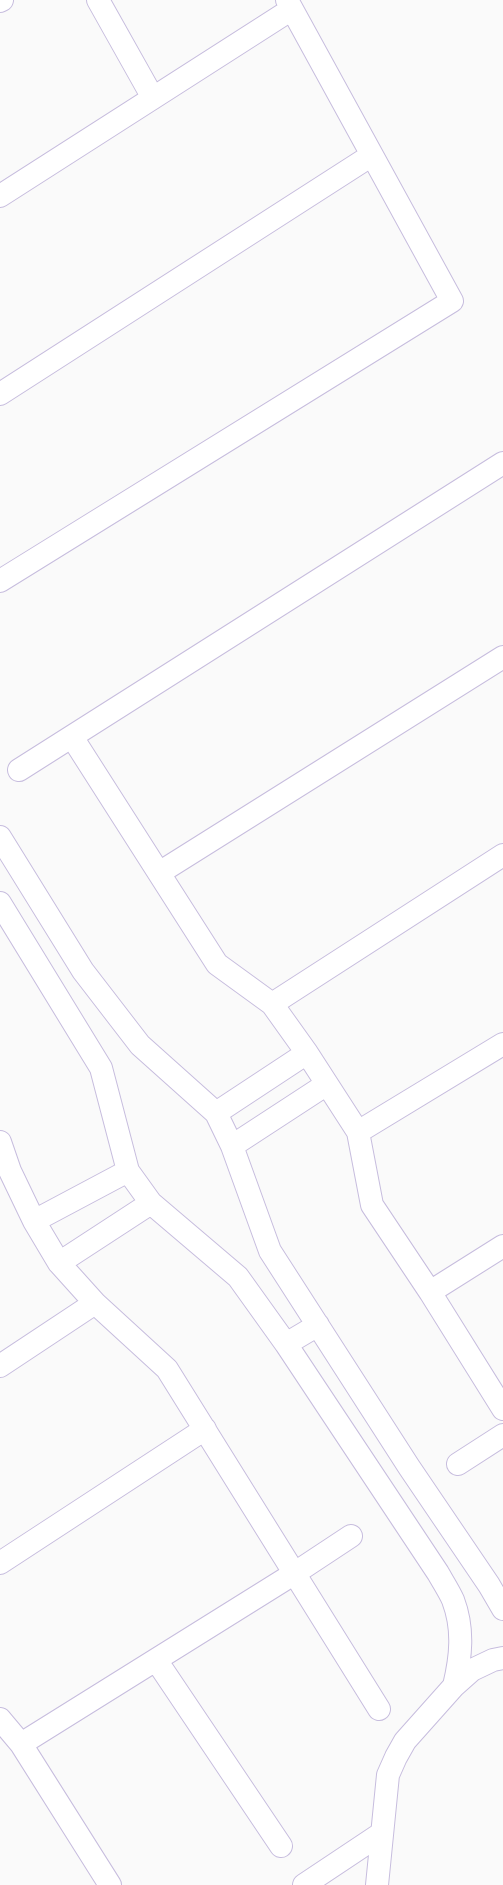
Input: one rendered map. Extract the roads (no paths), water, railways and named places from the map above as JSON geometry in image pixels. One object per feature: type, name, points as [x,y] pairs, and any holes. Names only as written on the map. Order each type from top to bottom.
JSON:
[{"type":"street","points":[[98,0],[153,98]]},
{"type":"street","points":[[0,196],[153,98],[289,5],[452,301],[0,581]]},
{"type":"street","points":[[0,394],[372,155]]},
{"type":"street","points":[[19,770],[503,463]]},
{"type":"street","points":[[158,873],[503,657]]},
{"type":"street","points":[[72,737],[216,964],[272,1004],[358,1132],[372,1205],[430,1292],[503,1409]]},
{"type":"street","points":[[0,837],[83,971],[140,1045],[216,1113],[232,1146],[270,1251],[408,1468],[489,1585],[503,1609]]},
{"type":"street","points":[[272,1004],[503,855]]},
{"type":"street","points":[[0,904],[101,1068],[128,1171],[151,1203],[238,1277],[286,1344],[378,1484],[428,1556],[453,1600],[461,1630],[460,1661],[454,1686]]},
{"type":"street","points":[[53,988],[83,971]]},
{"type":"street","points":[[358,1132],[503,1044]]},
{"type":"street","points":[[216,1113],[307,1054]]},
{"type":"street","points":[[232,1146],[327,1084]]},
{"type":"street","points":[[0,1142],[5,1174],[59,1263],[95,1303],[167,1369],[379,1709]]},
{"type":"street","points":[[34,1221],[128,1171]]},
{"type":"street","points":[[59,1263],[151,1203]]},
{"type":"street","points":[[430,1292],[503,1246]]},
{"type":"street","points":[[0,1366],[95,1303]]},
{"type":"street","points":[[286,1344],[318,1325]]},
{"type":"street","points":[[0,1563],[205,1429]]},
{"type":"street","points":[[458,1464],[503,1434]]},
{"type":"street","points":[[378,1484],[408,1468]]},
{"type":"street","points":[[20,1744],[295,1573],[351,1536]]},
{"type":"street","points":[[377,1885],[388,1775],[396,1757],[405,1741],[454,1686],[472,1670],[493,1660],[503,1658]]},
{"type":"street","points":[[156,1660],[281,1846]]},
{"type":"street","points":[[0,1718],[20,1744],[110,1885]]},
{"type":"street","points":[[304,1885],[382,1833]]}]
